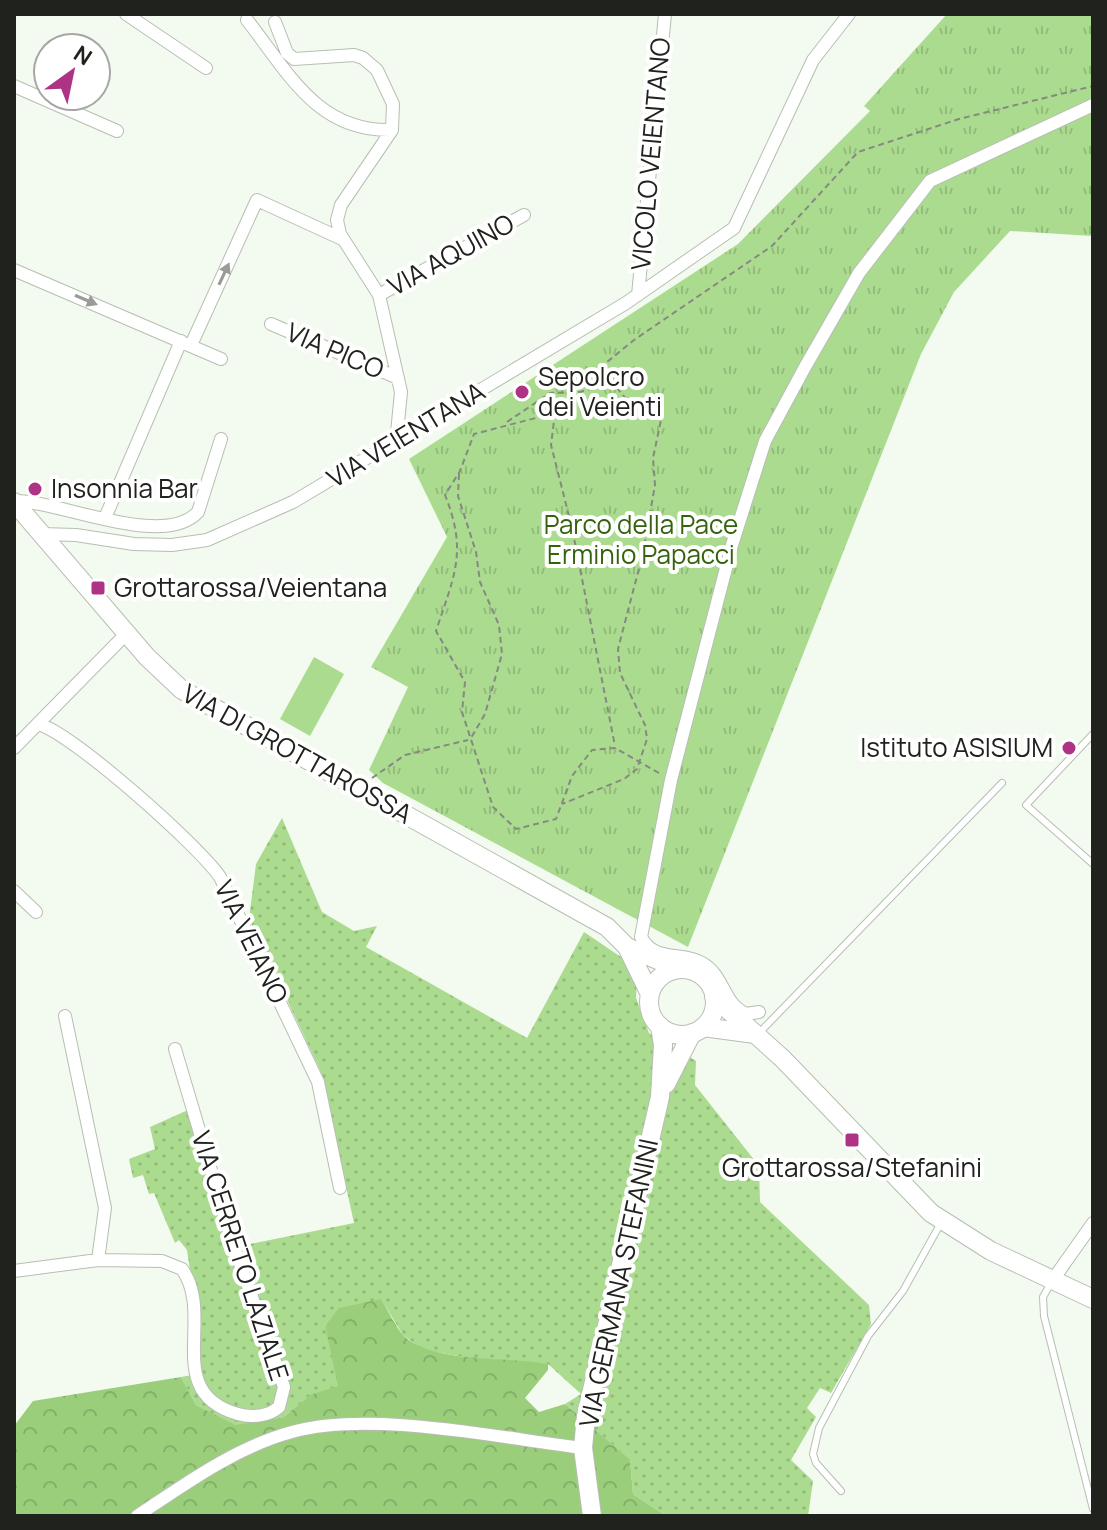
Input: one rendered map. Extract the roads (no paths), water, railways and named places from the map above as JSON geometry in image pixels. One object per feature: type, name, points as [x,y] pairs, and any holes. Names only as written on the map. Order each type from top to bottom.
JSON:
[{"type":"street","points":[[126,14],[206,68]]},
{"type":"street","name":"VICOLO VEIENTANO","points":[[638,295],[665,14]]},
{"type":"street","name":"VIA VEIENTANA","points":[[41,534],[76,535],[134,544],[172,545],[207,540],[293,502],[396,443],[638,295],[734,228],[813,60],[849,14]]},
{"type":"street","points":[[247,20],[323,112],[364,129],[392,130]]},
{"type":"street","points":[[275,22],[287,53],[294,59],[354,55],[370,62],[392,99],[395,116],[392,130],[338,210],[337,225],[342,239],[379,295],[402,410],[396,443]]},
{"type":"street","points":[[14,86],[117,131]]},
{"type":"street","points":[[759,1012],[746,1014],[732,1005],[717,974],[699,961],[661,954],[641,937],[671,780],[732,545],[765,441],[859,273],[930,181],[1093,105]]},
{"type":"street","points":[[105,518],[257,200],[342,239]]},
{"type":"street","name":"VIA AQUINO","points":[[379,295],[524,215]]},
{"type":"street","points":[[14,270],[221,359]]},
{"type":"street","name":"VIA PICO","points":[[271,324],[398,378]]},
{"type":"street","points":[[14,502],[28,501],[157,526],[192,518],[198,512],[221,439]]},
{"type":"street","name":"VIA DI GROTTAROSSA","points":[[14,502],[166,677],[193,699],[607,927],[627,947],[650,994]]},
{"type":"street","points":[[14,748],[127,633]]},
{"type":"street","name":"VIA VEIANO","points":[[39,724],[57,732],[94,759],[200,854],[220,877],[318,1082],[340,1188]]},
{"type":"street","points":[[14,891],[36,912]]},
{"type":"street","name":"VIA DI GROTTAROSSA","points":[[627,947],[679,969]]},
{"type":"street","points":[[756,1035],[698,1030],[675,1034],[660,1026],[650,1011],[650,994],[661,977],[679,969],[694,971],[705,979],[714,997],[756,1035],[942,1221],[1052,1281],[1093,1299]]},
{"type":"street","points":[[698,1030],[713,1014],[714,997]]},
{"type":"street","points":[[14,1271],[98,1260],[105,1208],[65,1016]]},
{"type":"street","name":"VIA GERMANA STEFANINI","points":[[592,1516],[583,1448],[586,1416],[660,1097],[663,1045],[660,1026]]},
{"type":"street","name":"VIA GERMANA STEFANINI","points":[[660,1097],[698,1030]]},
{"type":"street","name":"VIA CERRETO LAZIALE","points":[[98,1260],[162,1261],[182,1269],[193,1300],[194,1372],[200,1389],[221,1407],[243,1415],[269,1414],[279,1407],[284,1387],[232,1241],[175,1049]]},
{"type":"street","points":[[1052,1281],[1093,1223]]},
{"type":"street","points":[[137,1516],[181,1486],[254,1446],[315,1426],[396,1425],[583,1448]]},
{"type":"lane","points":[[1093,734],[1026,805],[1093,864]]},
{"type":"lane","points":[[756,1035],[1002,783]]},
{"type":"lane","points":[[841,1491],[816,1463],[813,1454],[819,1428],[860,1348],[903,1291],[942,1221]]},
{"type":"lane","points":[[1052,1281],[1043,1297],[1044,1316],[1093,1509]]},
{"type":"place","name":"Sepolcro dei Veienti","points":[[522,392]]},
{"type":"place","name":"Insonnia Bar","points":[[35,489]]},
{"type":"place","name":"Grottarossa/Veientana","points":[[98,588]]},
{"type":"place","name":"Istituto ASISIUM","points":[[1069,748]]},
{"type":"place","name":"Grottarossa/Stefanini","points":[[852,1140]]},
{"type":"park label","name":"Parco della Pace Erminio Papacci","points":[[641,540]]}]
